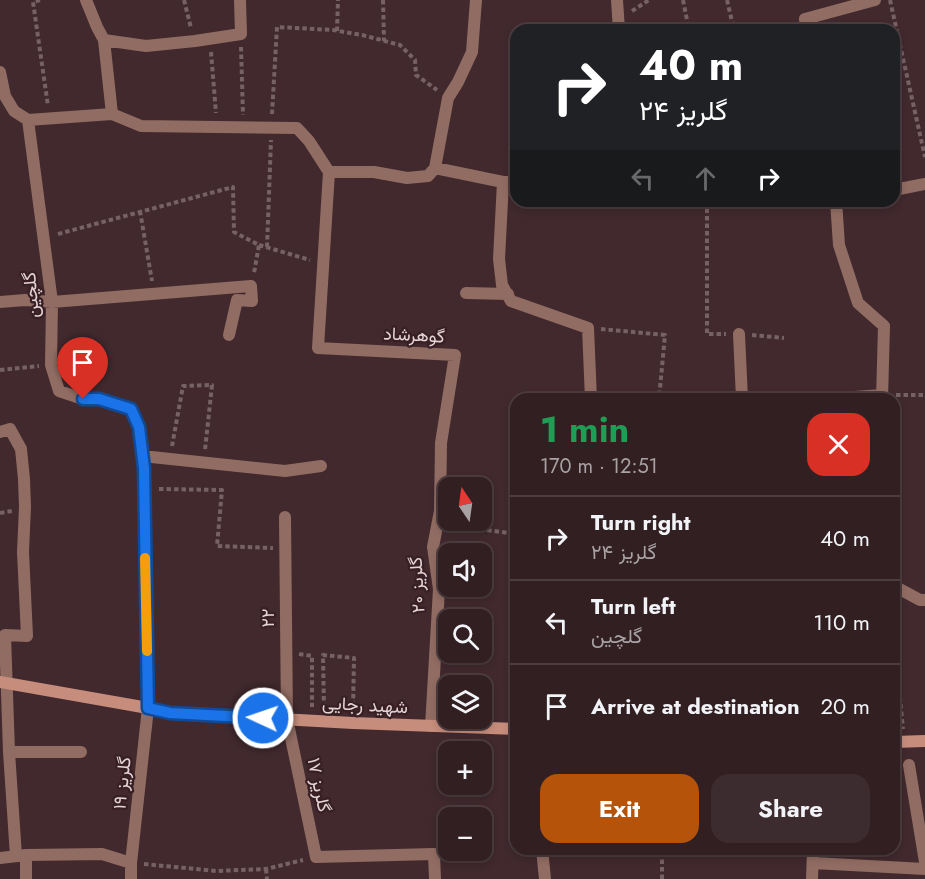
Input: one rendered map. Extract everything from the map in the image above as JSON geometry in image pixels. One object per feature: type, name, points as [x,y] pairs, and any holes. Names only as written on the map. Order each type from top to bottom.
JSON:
[{"type":"street","points":[[86,0],[104,40],[112,114]]},
{"type":"street","points":[[104,40],[146,46],[241,34],[240,0]]},
{"type":"street","points":[[329,172],[374,172],[407,178],[428,176],[435,168],[448,98],[472,52],[476,0]]},
{"type":"street","points":[[617,0],[619,24]]},
{"type":"street","points":[[805,24],[805,19],[875,0]]},
{"type":"street","points":[[0,72],[5,96],[14,111],[28,120],[112,114],[141,126],[297,128],[309,141],[329,172],[324,264]]},
{"type":"street","name":"گلچین","points":[[28,120],[52,302],[51,365],[59,391],[83,399],[99,399],[131,409]]},
{"type":"street","points":[[435,168],[503,183],[510,182]]},
{"type":"street","points":[[503,183],[499,259],[502,285],[511,301],[588,328],[591,393]]},
{"type":"street","points":[[900,189],[925,184]]},
{"type":"street","points":[[836,207],[839,245],[858,303],[884,326],[882,393]]},
{"type":"street","name":"گوهرشاد","points":[[324,264],[318,348],[455,355],[441,443]]},
{"type":"street","points":[[0,302],[25,300],[52,302],[251,286],[252,301],[237,300],[229,335]]},
{"type":"street","points":[[466,293],[508,294]]},
{"type":"street","points":[[738,334],[742,393]]},
{"type":"street","name":"گلریز ۱۹","points":[[131,409],[139,427],[144,489],[148,708],[131,879]]},
{"type":"street","points":[[0,432],[10,429],[21,449],[25,507],[23,552],[27,636],[5,634],[3,683],[21,856],[26,879]]},
{"type":"street","name":"گلریز ۲۰","points":[[440,477],[441,443]]},
{"type":"street","points":[[142,456],[285,471],[321,466]]},
{"type":"street","name":"۲۲","points":[[285,517],[287,719]]},
{"type":"street","name":"گلریز ۲۰","points":[[431,726],[439,589],[433,547],[438,523]]},
{"type":"street","points":[[900,589],[920,600],[925,600]]},
{"type":"street","name":"شهید رجایی","points":[[3,683],[170,713],[510,729]]},
{"type":"street","name":"گلریز ۱۷","points":[[287,719],[316,857]]},
{"type":"street","points":[[900,742],[925,741]]},
{"type":"street","points":[[9,752],[81,752]]},
{"type":"street","points":[[909,765],[925,862]]},
{"type":"street","points":[[0,858],[102,854],[131,863]]},
{"type":"street","points":[[316,857],[434,854],[435,879]]},
{"type":"street","points":[[542,855],[544,879]]},
{"type":"street","points":[[812,879],[813,855]]},
{"type":"street","points":[[813,863],[925,869]]},
{"type":"path","points":[[40,0],[33,2],[50,119]]},
{"type":"path","points":[[184,0],[195,41]]},
{"type":"path","points":[[337,31],[338,0]]},
{"type":"path","points":[[383,0],[384,41]]},
{"type":"path","points":[[682,0],[688,24]]},
{"type":"path","points":[[727,0],[733,24]]},
{"type":"path","points":[[890,0],[895,24]]},
{"type":"path","points":[[267,247],[277,27],[337,31],[400,45],[415,60],[416,75],[448,98]]},
{"type":"path","points":[[241,34],[243,127]]},
{"type":"path","points":[[210,39],[217,127]]},
{"type":"path","points":[[900,45],[925,157]]},
{"type":"path","points":[[43,238],[233,187],[234,232],[259,245],[324,264]]},
{"type":"path","points":[[707,207],[707,334],[784,338]]},
{"type":"path","points":[[140,211],[155,293]]},
{"type":"path","points":[[251,286],[259,245]]},
{"type":"path","points":[[588,328],[665,335],[660,393]]},
{"type":"path","points":[[0,370],[51,365]]},
{"type":"path","points":[[169,459],[183,386],[212,385],[204,462]]},
{"type":"path","points":[[900,396],[925,395]]},
{"type":"path","points":[[144,489],[222,490],[217,546],[285,548]]},
{"type":"path","points":[[492,531],[510,533]]},
{"type":"path","points":[[286,652],[312,656],[318,721]]},
{"type":"path","points":[[318,721],[323,655],[354,658],[353,723]]},
{"type":"path","points":[[662,855],[662,879]]},
{"type":"path","points":[[131,863],[216,871],[266,869],[316,857]]},
{"type":"path","points":[[266,869],[267,879]]},
{"type":"slow traffic","points":[[145,558],[147,651]]},
{"type":"route","points":[[83,399],[99,399],[131,409],[139,427],[144,468],[148,708],[170,713],[263,718]]}]
